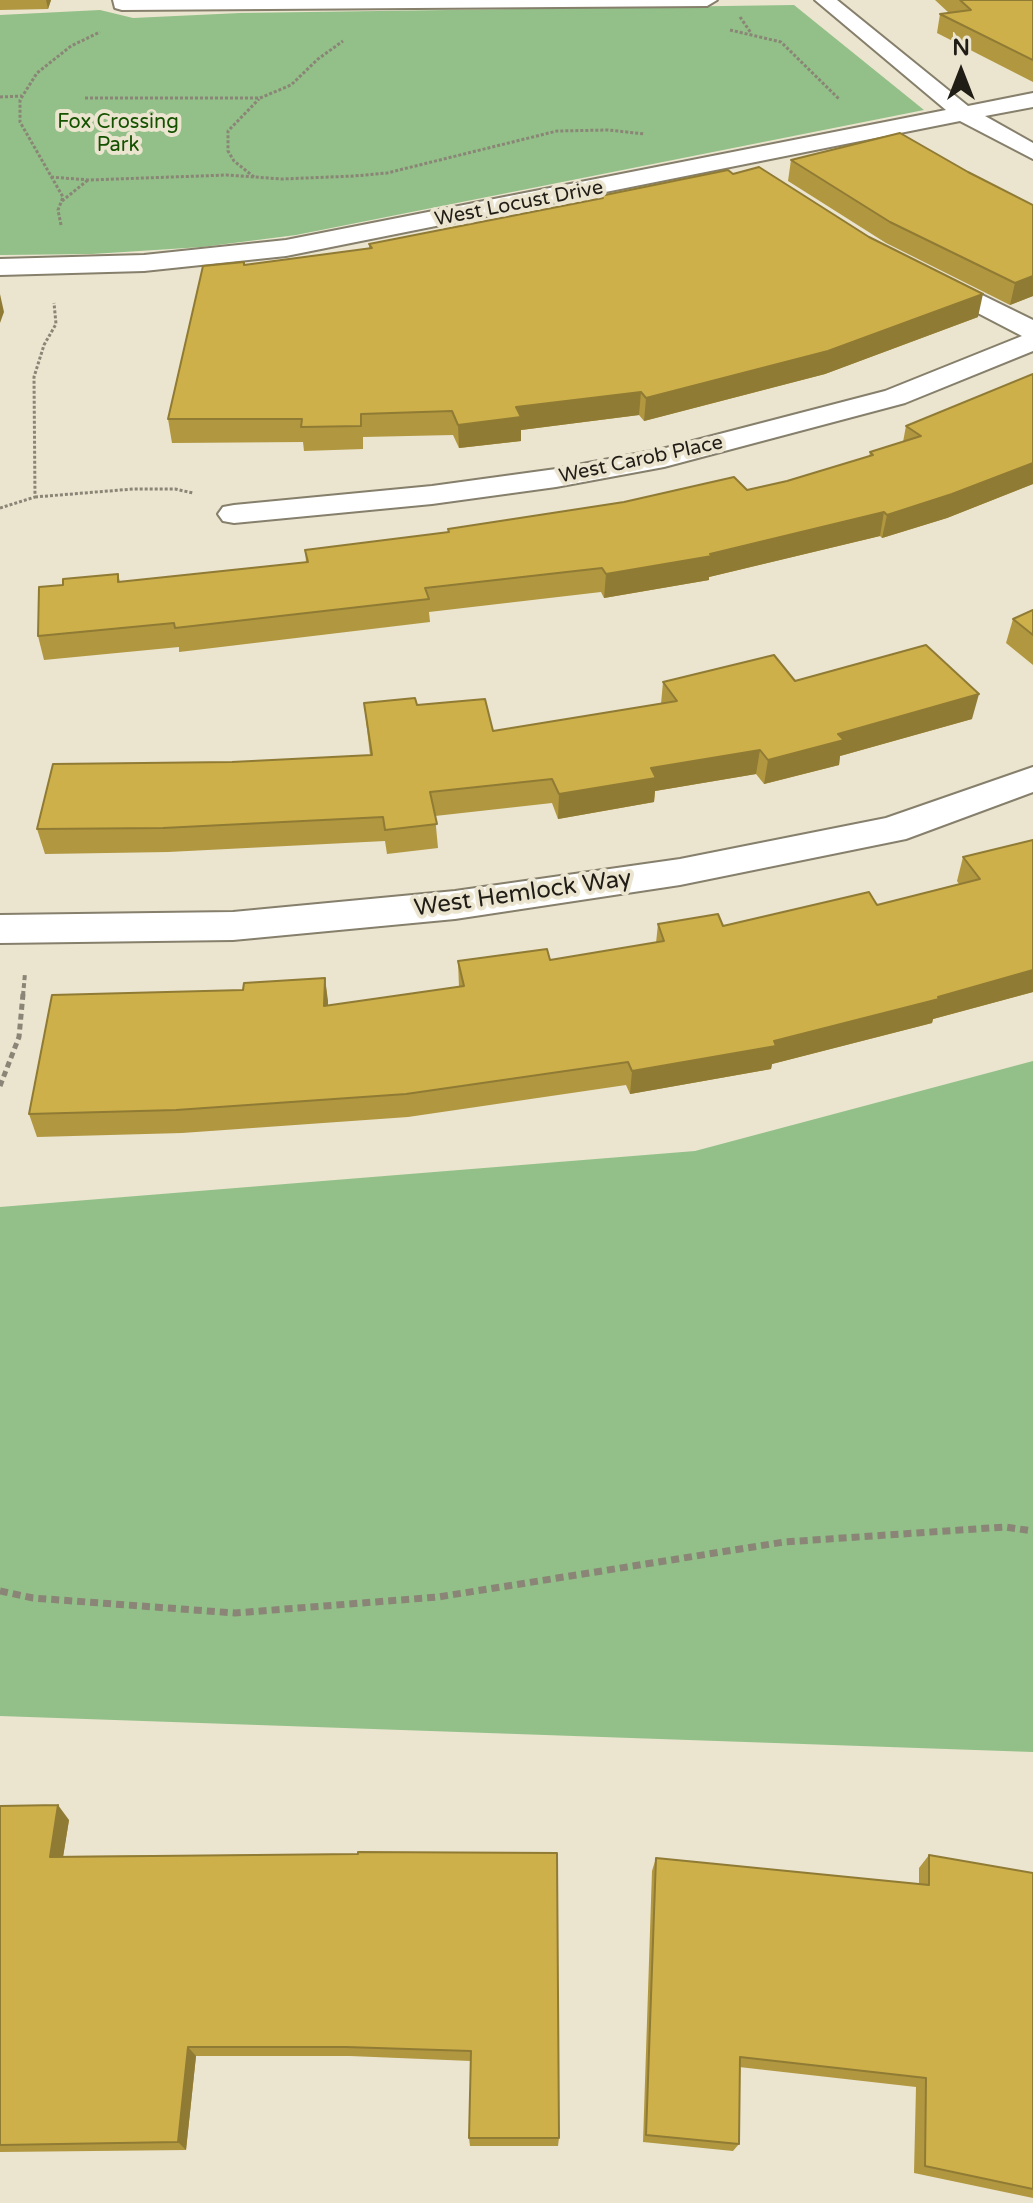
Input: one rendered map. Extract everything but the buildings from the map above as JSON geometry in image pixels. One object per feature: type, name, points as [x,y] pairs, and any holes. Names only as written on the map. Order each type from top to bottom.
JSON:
[{"type":"street","points":[[123,2],[707,0]]},
{"type":"street","points":[[825,0],[964,114],[1033,152]]},
{"type":"street","name":"West Locust Drive","points":[[0,267],[144,263],[286,248],[1033,100]]},
{"type":"street","points":[[735,161],[766,181]]},
{"type":"street","points":[[903,264],[1033,331]]},
{"type":"street","name":"West Carob Place","points":[[234,514],[432,495],[556,478],[664,458],[895,397],[1033,341]]},
{"type":"street","name":"West Hemlock Way","points":[[15,929],[233,926],[455,905],[620,881],[893,830],[1033,779]]},
{"type":"path","points":[[60,236],[58,210],[63,197],[20,122],[22,96],[37,73],[52,60],[71,46],[108,27]]},
{"type":"path","points":[[728,30],[781,42],[833,92],[839,100],[832,107]]},
{"type":"path","points":[[85,98],[260,98],[291,85],[318,59],[347,38],[338,39]]},
{"type":"path","points":[[0,97],[22,96]]},
{"type":"path","points":[[255,178],[234,161],[228,151],[228,131],[260,98]]},
{"type":"path","points":[[51,177],[89,180],[227,175],[319,178],[387,173],[557,131],[608,130],[647,134]]},
{"type":"path","points":[[61,202],[89,180]]},
{"type":"path","points":[[35,497],[34,377],[44,345],[56,324],[53,291]]},
{"type":"path","points":[[0,508],[35,497],[175,489],[272,511]]},
{"type":"path","points":[[0,1086],[19,1037],[15,929]]},
{"type":"path","points":[[0,1591],[33,1598],[235,1613],[438,1597],[784,1542],[1005,1527],[1033,1531]]},
{"type":"green space","name":"Fox Crossing Park","points":[[794,5],[924,110],[296,235],[202,247],[92,254],[0,255],[0,15],[100,10],[133,18],[240,13]]},
{"type":"green space","points":[[1033,1061],[1033,1752],[0,1716],[0,1207],[695,1151]]}]
